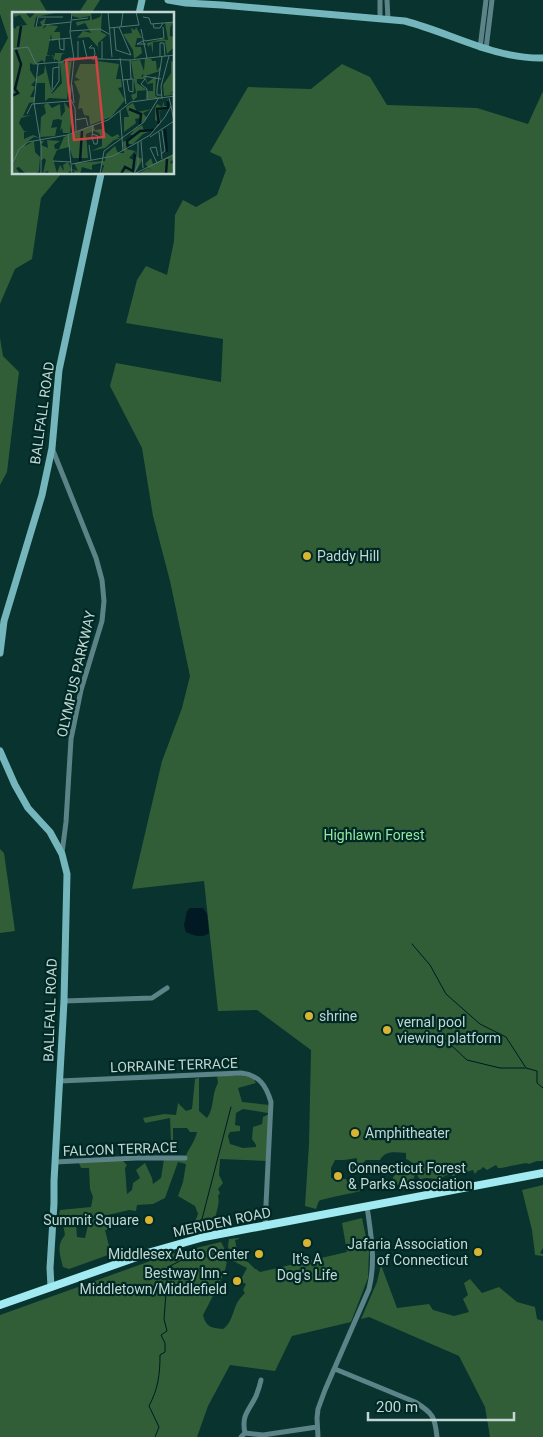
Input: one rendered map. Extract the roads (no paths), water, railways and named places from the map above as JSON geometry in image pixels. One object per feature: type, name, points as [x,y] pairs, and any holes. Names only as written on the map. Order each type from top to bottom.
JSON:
[{"type":"highway","name":"MERIDEN ROAD","points":[[0,1305],[168,1247],[223,1233],[543,1174]]},
{"type":"main road","points":[[168,0],[186,3],[222,2],[405,21],[428,27],[507,55],[543,58]]},
{"type":"main road","name":"BALLFALL ROAD","points":[[0,653],[4,621],[42,494],[52,448],[59,370],[100,175]]},
{"type":"main road","name":"BALLFALL ROAD","points":[[0,752],[14,785],[28,808],[50,832],[62,854],[66,874],[64,1001],[50,1268],[51,1287]]},
{"type":"street","points":[[380,0],[380,18]]},
{"type":"street","points":[[387,0],[388,19]]},
{"type":"street","points":[[483,48],[486,0]]},
{"type":"street","points":[[483,48],[492,0]]},
{"type":"street","name":"OLYMPUS PARKWAY","points":[[52,448],[96,558],[102,580],[104,601],[102,621],[81,690],[72,738],[62,854]]},
{"type":"street","points":[[64,1001],[152,998],[167,988]]},
{"type":"street","name":"LORRAINE TERRACE","points":[[60,1081],[241,1073],[257,1078],[265,1086],[271,1102],[265,1225]]},
{"type":"street","name":"FALCON TERRACE","points":[[56,1162],[120,1158],[185,1158]]},
{"type":"street","points":[[318,1437],[318,1409],[369,1289],[372,1277],[374,1253],[367,1206]]},
{"type":"street","points":[[335,1369],[415,1402],[427,1409],[436,1420],[437,1437]]},
{"type":"street","points":[[261,1380],[256,1395],[245,1414],[243,1435],[263,1435],[317,1427]]},
{"type":"water","points":[[190,908],[203,908],[207,914],[209,933],[200,936],[186,932],[184,925],[187,911]]},
{"type":"waterway","points":[[412,944],[430,965],[446,994],[480,1024],[506,1037],[526,1068],[537,1071],[537,1083],[543,1088]]},
{"type":"waterway","points":[[443,1039],[467,1060],[500,1068],[525,1068]]},
{"type":"waterway","points":[[201,1223],[231,1107]]},
{"type":"waterway","points":[[155,1437],[159,1427],[149,1406],[158,1382],[160,1355],[165,1352],[165,1343],[161,1335],[167,1331],[164,1319],[168,1267],[196,1253]]},
{"type":"place","name":"Paddy Hill","points":[[307,556]]},
{"type":"place","name":"shrine","points":[[309,1016]]},
{"type":"place","name":"vernal pool viewing platform","points":[[387,1030]]},
{"type":"place","name":"Amphitheater","points":[[355,1133]]},
{"type":"place","name":"Connecticut Forest & Parks Association","points":[[338,1176]]},
{"type":"place","name":"Summit Square","points":[[149,1220]]},
{"type":"place","name":"It's A Dog's Life","points":[[307,1243]]},
{"type":"place","name":"Jafaria Association of Connecticut","points":[[478,1252]]},
{"type":"place","name":"Middlesex Auto Center","points":[[259,1254]]},
{"type":"place","name":"Bestway Inn - Middletown/Middlefield","points":[[237,1281]]},
{"type":"park label","name":"Highlawn Forest","points":[[374,835]]}]
